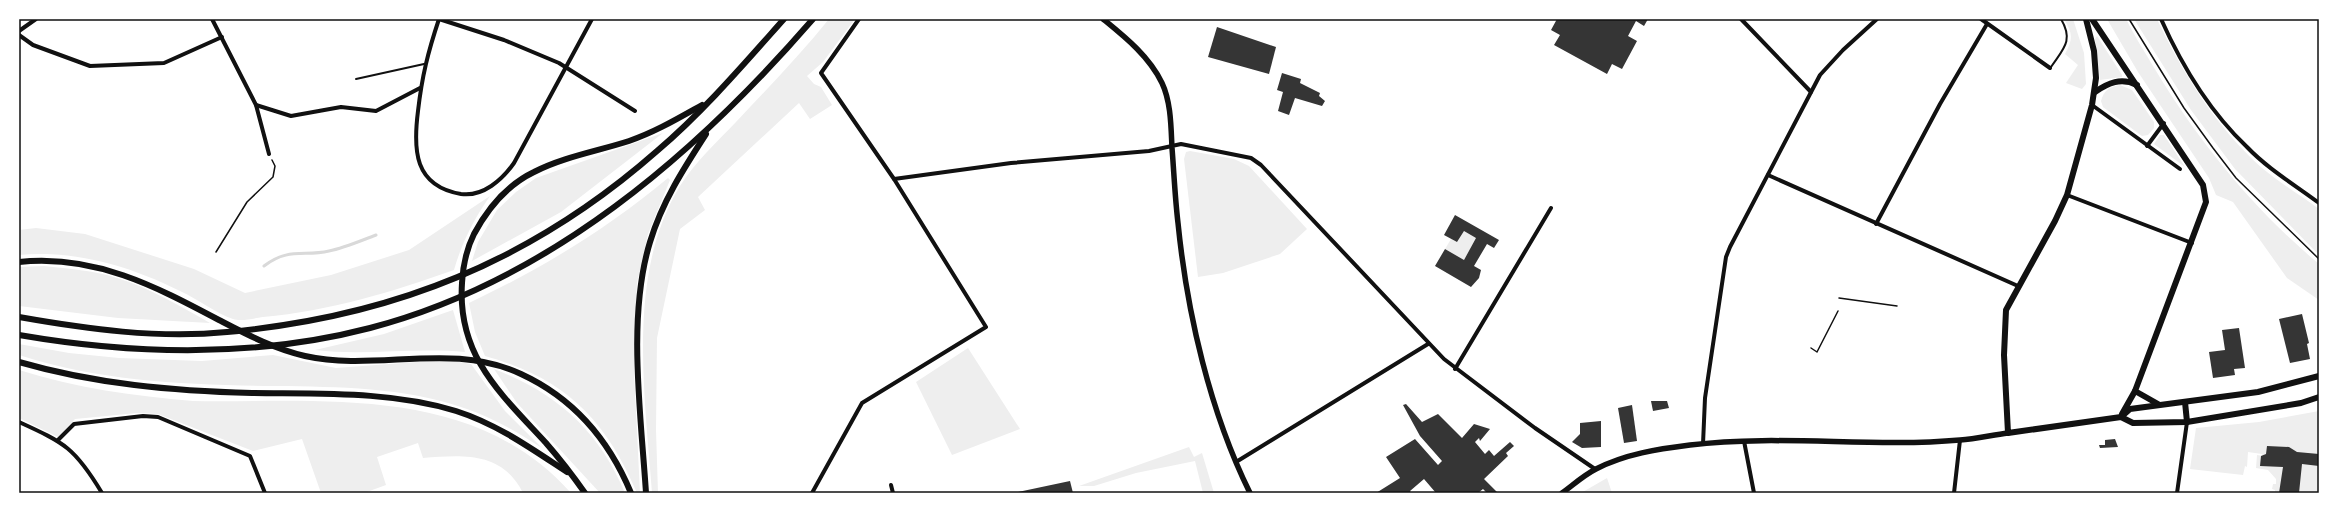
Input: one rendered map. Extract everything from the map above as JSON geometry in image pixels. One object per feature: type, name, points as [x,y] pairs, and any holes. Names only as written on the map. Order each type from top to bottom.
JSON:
[{"type":"main road","points":[[19,317],[66,326],[118,332],[226,333],[318,320],[395,300],[450,282],[488,265],[554,228],[599,198],[652,156],[708,101],[784,19]]},
{"type":"main road","points":[[19,335],[77,345],[131,350],[189,351],[250,347],[314,339],[346,333],[400,319],[490,282],[571,238],[624,200],[709,129],[770,68],[814,19]]},
{"type":"main road","points":[[2008,433],[2004,323],[2006,310],[2055,221],[2067,195],[2092,105],[2096,78],[2094,51],[2086,19]]},
{"type":"main road","points":[[2092,19],[2164,123],[2203,184],[2206,194],[2206,202],[2192,243],[2135,391],[2120,417]]},
{"type":"main road","points":[[1105,20],[1137,48],[1153,67],[1162,84],[1171,125],[1182,263],[1200,357],[1236,462],[1250,493]]},
{"type":"main road","points":[[2094,92],[2114,81],[2131,82],[2137,85]]},
{"type":"main road","points":[[585,493],[546,443],[511,407],[476,356],[464,325],[462,302],[463,264],[472,239],[496,201],[511,187],[534,172],[656,131],[708,101]]},
{"type":"main road","points":[[646,493],[638,337],[644,268],[650,242],[662,210],[681,174],[709,129]]},
{"type":"main road","points":[[19,262],[70,263],[114,271],[177,298],[266,343],[305,356],[340,362],[425,357],[472,360],[519,373],[539,383],[576,410],[597,432],[617,463],[631,493]]},
{"type":"main road","points":[[19,362],[80,378],[153,388],[198,391],[354,395],[426,404],[457,412],[500,430],[573,477]]},
{"type":"main road","points":[[1562,493],[1595,469],[1654,450],[1703,444],[1778,439],[1897,442],[1960,440],[2120,417],[2130,409],[2158,404],[2185,402],[2258,392],[2319,376]]},
{"type":"main road","points":[[2135,391],[2158,404]]},
{"type":"main road","points":[[2301,403],[2319,397]]},
{"type":"main road","points":[[2120,417],[2133,423],[2187,422],[2319,401]]},
{"type":"main road","points":[[2185,402],[2187,422]]},
{"type":"street","points":[[19,31],[36,19]]},
{"type":"street","points":[[212,19],[256,105],[269,154]]},
{"type":"street","points":[[592,19],[565,66],[508,172],[487,189],[479,193],[467,194],[452,191],[437,184],[427,176],[420,165],[416,155],[415,138],[420,88],[424,64],[439,19],[535,52],[565,66],[635,111]]},
{"type":"street","points":[[812,493],[862,403],[986,327],[894,179],[821,73],[860,19]]},
{"type":"street","points":[[1741,19],[1811,92]]},
{"type":"street","points":[[1703,444],[1704,403],[1726,257],[1811,92],[1827,66],[1877,19]]},
{"type":"street","points":[[1981,19],[2050,68]]},
{"type":"street","points":[[2161,19],[2187,71],[2207,102],[2228,128],[2248,148],[2319,203]]},
{"type":"street","points":[[1876,224],[1940,104],[1987,24]]},
{"type":"street","points":[[19,35],[32,45],[90,66],[164,63],[222,38]]},
{"type":"street","points":[[256,105],[291,116],[341,107],[376,111],[420,88]]},
{"type":"street","points":[[2092,105],[2180,169]]},
{"type":"street","points":[[2147,146],[2164,123]]},
{"type":"street","points":[[894,179],[1011,163],[1149,150],[1181,144],[1240,155],[1256,161],[1428,344],[1455,369],[1595,469]]},
{"type":"street","points":[[1768,175],[2018,286]]},
{"type":"street","points":[[2067,195],[2192,243]]},
{"type":"street","points":[[1455,369],[1551,208]]},
{"type":"street","points":[[1236,462],[1428,344]]},
{"type":"street","points":[[58,440],[74,424],[143,416],[158,417],[250,456],[265,493]]},
{"type":"street","points":[[19,422],[58,440],[81,460],[102,493]]},
{"type":"street","points":[[2177,493],[2187,422]]},
{"type":"street","points":[[1954,493],[1960,440]]},
{"type":"street","points":[[1744,441],[1754,493]]},
{"type":"street","points":[[891,485],[893,493]]},
{"type":"lane","points":[[2050,68],[2068,40],[2068,33],[2061,19]]},
{"type":"lane","points":[[356,79],[424,64]]},
{"type":"path","points":[[2129,19],[2184,108],[2236,178],[2319,260]]},
{"type":"path","points":[[216,252],[247,202],[273,177],[275,166],[269,154]]},
{"type":"path","points":[[1839,298],[1897,306]]},
{"type":"path","points":[[1811,348],[1817,352],[1838,311]]},
{"type":"shaded area","points":[[829,19],[855,19],[823,62],[807,76],[814,84],[821,87],[832,105],[810,119],[799,103],[698,197],[705,210],[680,229],[657,338],[656,430],[658,493],[652,493],[646,416],[643,335],[646,296],[652,257],[663,220],[680,186],[706,152],[784,71]]},
{"type":"shaded area","points":[[2064,19],[2073,19],[2084,53],[2086,84],[2082,89],[2066,83],[2078,65],[2065,54],[2071,40],[2071,36]]},
{"type":"shaded area","points":[[2107,19],[2126,19],[2170,93],[2207,147],[2249,197],[2271,220],[2319,264],[2319,300],[2287,278],[2233,202],[2216,195],[2209,178],[2138,72]]},
{"type":"shaded area","points":[[2134,19],[2157,19],[2190,80],[2215,117],[2230,135],[2262,168],[2319,209],[2319,255],[2235,169],[2191,110]]},
{"type":"shaded area","points":[[2097,36],[2122,77],[2100,80],[2095,39]]},
{"type":"shaded area","points":[[2120,85],[2132,90],[2154,122],[2154,128],[2148,135],[2142,136],[2103,107],[2101,101],[2105,92],[2110,88]]},
{"type":"shaded area","points":[[663,133],[561,212],[472,261],[478,242],[497,210],[516,192],[536,178]]},
{"type":"shaded area","points":[[2160,135],[2164,135],[2185,167],[2154,144]]},
{"type":"shaded area","points":[[1190,151],[1234,159],[1249,166],[1307,229],[1280,254],[1223,273],[1198,277],[1184,159],[1186,152]]},
{"type":"shaded area","points":[[668,178],[670,180],[648,234],[637,283],[634,370],[640,493],[637,493],[625,466],[611,443],[596,422],[579,405],[559,389],[538,376],[513,365],[485,356],[475,332],[469,303],[548,262],[573,247],[645,197]]},
{"type":"shaded area","points":[[490,196],[469,231],[454,270],[360,300],[312,310],[248,320],[236,320],[226,316],[161,282],[122,267],[61,255],[19,255],[19,230],[36,228],[85,234],[194,269],[245,293],[331,275],[409,250]]},
{"type":"shaded area","points":[[1464,231],[1476,238],[1464,260],[1445,249],[1451,239],[1457,242]]},
{"type":"shaded area","points":[[44,266],[99,273],[129,282],[165,298],[210,323],[118,318],[19,306],[19,267]]},
{"type":"shaded area","points":[[453,310],[465,352],[428,350],[334,352],[315,350],[384,334]]},
{"type":"shaded area","points":[[19,344],[69,353],[119,358],[202,361],[273,355],[336,368],[417,362],[454,361],[471,364],[505,411],[542,448],[494,420],[464,408],[418,396],[394,392],[347,388],[211,385],[114,376],[82,371],[19,355]]},
{"type":"shaded area","points":[[968,348],[1020,429],[952,455],[916,382]]},
{"type":"shaded area","points":[[494,369],[538,390],[573,417],[589,433],[602,451],[625,493],[600,493],[517,403]]},
{"type":"shaded area","points":[[19,370],[62,382],[149,397],[193,401],[345,402],[395,407],[444,417],[490,433],[532,458],[571,493],[523,493],[514,479],[504,469],[493,463],[480,459],[453,456],[423,458],[418,443],[377,457],[386,485],[364,493],[321,493],[302,439],[253,451],[158,414],[137,413],[75,419],[58,437],[19,418]]},
{"type":"shaded area","points":[[2319,411],[2319,493],[2275,493],[2275,490],[2272,489],[2273,484],[2276,484],[2276,479],[2268,470],[2256,468],[2257,455],[2263,456],[2262,454],[2248,452],[2247,467],[2245,466],[2243,475],[2190,469],[2196,428],[2259,422]]},
{"type":"shaded area","points":[[1189,447],[1194,457],[1202,453],[1214,493],[1203,493],[1195,461],[1136,473],[1094,486],[1079,486]]},
{"type":"shaded area","points":[[1607,478],[1612,493],[1581,493]]},
{"type":"building","points":[[1557,19],[1648,19],[1644,26],[1636,21],[1628,36],[1637,41],[1622,69],[1612,64],[1607,74],[1554,45],[1560,35],[1551,30]]},
{"type":"building","points":[[1217,27],[1276,47],[1269,74],[1208,57]]},
{"type":"building","points":[[1282,73],[1301,79],[1300,83],[1320,93],[1319,96],[1325,101],[1322,106],[1295,98],[1289,115],[1278,111],[1283,92],[1277,90]]},
{"type":"building","points":[[1455,215],[1499,240],[1494,248],[1487,244],[1474,266],[1481,270],[1479,278],[1471,287],[1435,266],[1445,249],[1464,260],[1476,238],[1464,231],[1457,242],[1444,235]]},
{"type":"building","points":[[2302,314],[2309,343],[2307,344],[2310,359],[2290,363],[2279,319]]},
{"type":"building","points":[[2239,328],[2245,368],[2234,369],[2235,375],[2213,378],[2209,352],[2225,350],[2222,330]]},
{"type":"building","points":[[1651,401],[1667,401],[1669,408],[1653,411]]},
{"type":"building","points":[[1406,404],[1422,422],[1438,414],[1462,438],[1474,424],[1490,429],[1480,441],[1479,438],[1475,442],[1485,454],[1489,450],[1494,456],[1510,442],[1514,446],[1506,453],[1508,456],[1484,479],[1498,493],[1487,493],[1483,489],[1478,493],[1436,493],[1424,479],[1410,491],[1411,493],[1376,493],[1400,478],[1386,457],[1415,439],[1438,465],[1442,461],[1420,436],[1403,405]]},
{"type":"building","points":[[1632,405],[1637,441],[1624,443],[1618,408]]},
{"type":"building","points":[[1601,421],[1601,447],[1582,448],[1572,442],[1580,434],[1580,423]]},
{"type":"building","points":[[2115,439],[2118,447],[2100,448],[2099,445],[2105,445],[2105,440]]},
{"type":"building","points":[[2267,446],[2289,447],[2297,452],[2319,454],[2319,466],[2302,464],[2299,493],[2279,493],[2283,467],[2260,466],[2261,456],[2266,454]]},
{"type":"building","points":[[1070,481],[1073,493],[1018,493],[1018,492]]},
{"type":"waterway","points":[[264,266],[281,256],[289,254],[320,253],[346,246],[376,235]]}]
